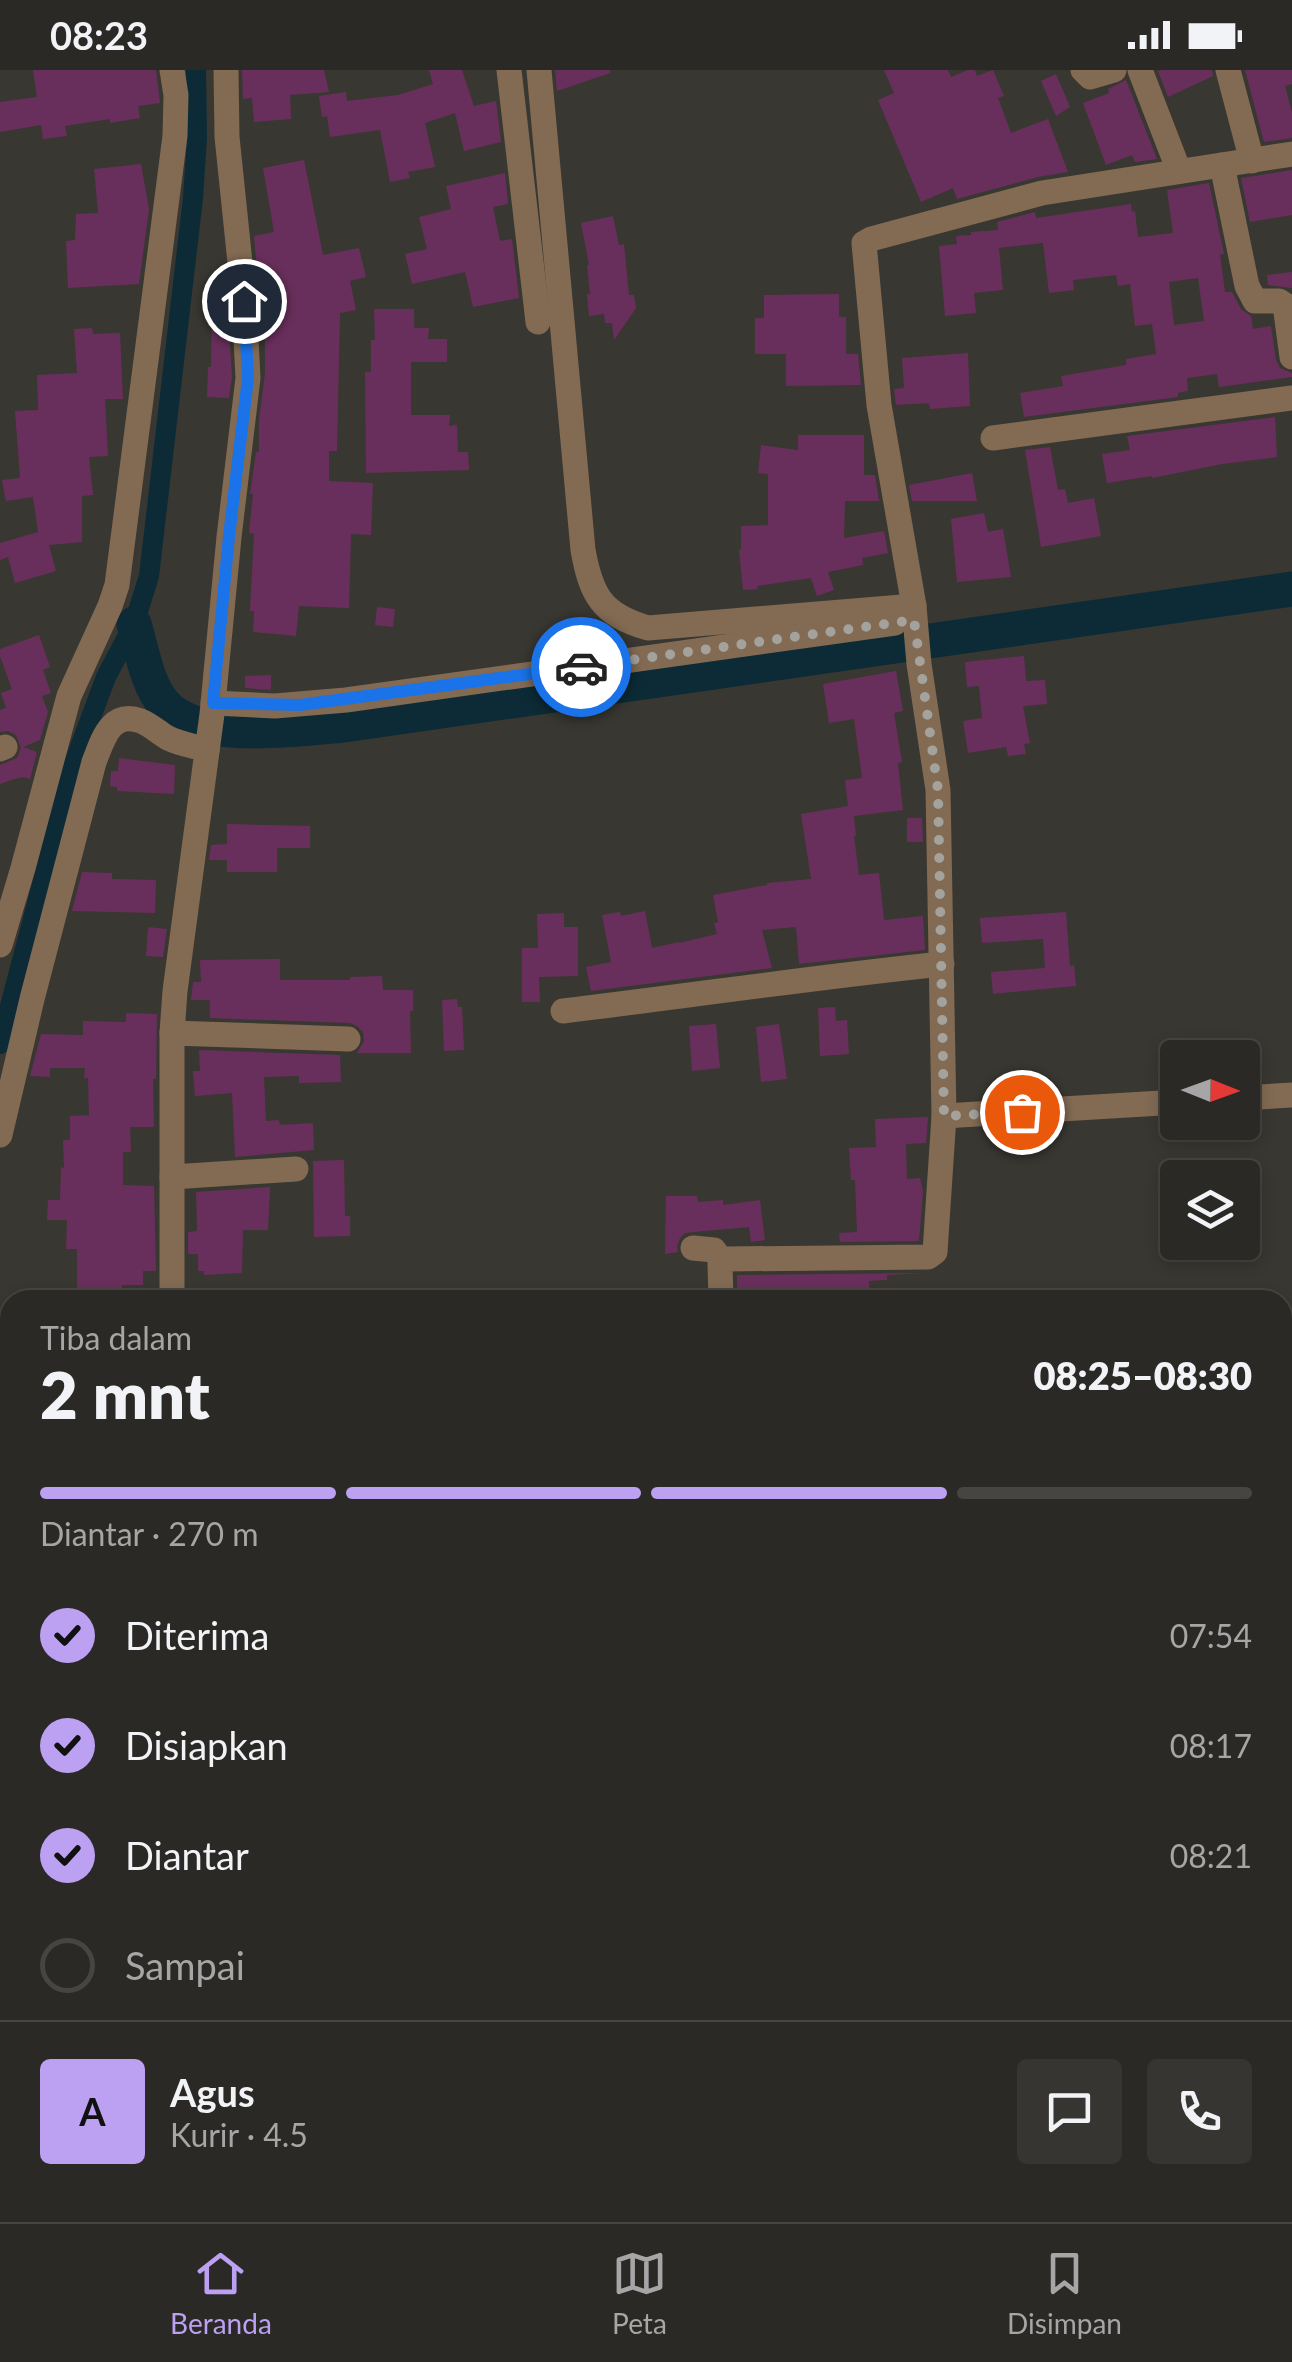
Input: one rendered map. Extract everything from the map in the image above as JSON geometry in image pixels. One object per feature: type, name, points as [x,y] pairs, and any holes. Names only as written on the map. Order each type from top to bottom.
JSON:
[{"type":"street","points":[[0,945],[68,696],[117,586],[175,136],[172,70]]},
{"type":"street","points":[[172,1290],[175,991],[210,726],[248,359],[230,180],[226,70]]},
{"type":"street","points":[[509,70],[538,322]]},
{"type":"street","points":[[538,70],[583,550],[594,592],[616,615],[648,628],[915,620]]},
{"type":"street","points":[[1083,70],[1090,77],[1114,70]]},
{"type":"street","points":[[1140,70],[1179,170]]},
{"type":"street","points":[[1228,70],[1252,160]]},
{"type":"street","points":[[722,1260],[935,1252],[944,1116],[938,790],[880,405],[864,243],[1042,193],[1292,154]]},
{"type":"street","points":[[1222,165],[1247,286],[1258,303],[1279,301],[1285,305],[1292,358]]},
{"type":"street","points":[[993,438],[1292,398]]},
{"type":"street","points":[[0,1136],[94,762],[114,722],[144,722],[176,742],[210,726],[275,706],[346,700],[915,620]]},
{"type":"street","points":[[563,1011],[942,964]]},
{"type":"street","points":[[172,1033],[348,1039]]},
{"type":"street","points":[[1260,1097],[1292,1095]]},
{"type":"street","points":[[944,1116],[1160,1103]]},
{"type":"street","points":[[172,1178],[296,1169]]},
{"type":"street","points":[[693,1248],[714,1250],[722,1260]]},
{"type":"street","points":[[721,1290],[722,1260]]},
{"type":"building","points":[[33,70],[156,70],[160,103],[138,106],[140,118],[65,126],[67,136],[43,139],[41,125],[0,132],[0,102],[37,97]]},
{"type":"building","points":[[242,70],[324,70],[329,92],[290,95],[291,119],[254,122],[252,98],[243,99]]},
{"type":"building","points":[[429,70],[462,70],[474,106],[496,101],[501,142],[464,151],[455,113],[425,123],[435,167],[408,172],[410,178],[390,182],[380,130],[330,137],[319,96],[346,92],[347,101],[398,95],[433,84]]},
{"type":"building","points":[[555,70],[610,70],[610,73],[557,91]]},
{"type":"building","points":[[884,70],[948,70],[951,77],[968,70],[975,70],[977,76],[993,70],[1004,96],[998,98],[1011,133],[1048,119],[1068,172],[957,199],[953,188],[921,202],[878,100],[894,93]]},
{"type":"building","points":[[1212,70],[1213,76],[1168,97],[1158,71]]},
{"type":"building","points":[[1245,70],[1292,70],[1292,84],[1285,86],[1292,113],[1292,138],[1264,142]]},
{"type":"building","points":[[1056,74],[1070,107],[1056,116],[1041,81]]},
{"type":"building","points":[[1126,80],[1157,159],[1135,162],[1132,155],[1106,165],[1083,103],[1109,93],[1108,89]]},
{"type":"building","points":[[304,160],[323,255],[359,248],[366,277],[350,281],[356,310],[340,313],[337,451],[329,451],[329,481],[373,483],[371,535],[351,534],[349,608],[299,606],[296,636],[253,632],[254,611],[250,611],[254,534],[249,533],[265,373],[265,332],[254,236],[274,232],[263,168]]},
{"type":"building","points":[[141,164],[149,209],[139,284],[68,288],[66,241],[75,240],[76,214],[98,211],[94,169]]},
{"type":"building","points":[[1292,170],[1292,215],[1250,222],[1241,178]]},
{"type":"building","points":[[505,173],[508,204],[493,207],[500,241],[512,239],[519,298],[473,307],[465,272],[412,284],[405,254],[427,249],[419,217],[451,209],[446,186]]},
{"type":"building","points":[[1209,183],[1224,254],[1220,254],[1225,292],[1232,292],[1241,309],[1251,316],[1253,329],[1271,326],[1276,360],[1292,377],[1219,387],[1217,374],[1187,378],[1188,391],[1178,393],[1178,397],[1024,417],[1020,393],[1063,386],[1061,376],[1126,365],[1126,359],[1156,354],[1152,324],[1135,326],[1130,284],[1118,286],[1116,275],[1073,280],[1074,290],[1049,293],[1043,243],[999,248],[1003,290],[974,293],[976,313],[945,316],[939,246],[957,244],[956,236],[998,230],[997,222],[1035,212],[1036,218],[1131,204],[1138,237],[1173,233],[1167,190]],"holes":[[[1198,278],[1204,321],[1174,325],[1169,282]]]},
{"type":"building","points":[[613,216],[619,245],[624,244],[629,295],[634,295],[636,308],[614,340],[612,323],[605,323],[604,314],[589,316],[589,265],[581,223]]},
{"type":"building","points":[[1292,272],[1292,288],[1268,285],[1267,275]]},
{"type":"building","points":[[839,294],[839,317],[846,317],[846,354],[858,354],[861,385],[786,386],[786,354],[755,354],[755,318],[764,318],[764,295]]},
{"type":"building","points":[[212,298],[227,298],[232,377],[229,398],[207,397]]},
{"type":"building","points":[[374,309],[414,309],[414,328],[429,328],[428,339],[447,339],[447,362],[411,362],[411,415],[450,415],[449,426],[457,425],[458,452],[468,452],[469,470],[366,473],[365,372],[371,372]]},
{"type":"building","points":[[92,328],[93,334],[120,333],[123,399],[105,399],[108,456],[89,457],[93,495],[82,496],[82,542],[49,545],[56,571],[15,583],[8,557],[0,560],[0,543],[38,532],[33,497],[6,501],[2,480],[20,478],[15,411],[38,410],[37,375],[77,373],[74,329]]},
{"type":"building","points":[[968,353],[970,406],[930,409],[929,403],[896,405],[894,389],[904,388],[902,358]]},
{"type":"building","points":[[1275,417],[1277,457],[1107,483],[1102,454],[1130,450],[1127,436]]},
{"type":"building","points":[[798,435],[864,435],[864,475],[875,475],[879,501],[845,501],[844,538],[884,531],[888,553],[862,558],[863,565],[828,572],[834,590],[817,596],[811,578],[743,590],[741,526],[768,525],[768,474],[758,473],[761,445],[798,450]]},
{"type":"building","points":[[1050,447],[1058,490],[1065,489],[1068,503],[1094,498],[1101,536],[1041,547],[1025,450]]},
{"type":"building","points":[[972,473],[977,501],[912,501],[909,485]]},
{"type":"building","points":[[984,513],[988,532],[1003,529],[1011,577],[957,582],[951,519]]},
{"type":"building","points":[[377,607],[395,609],[393,627],[375,625]]},
{"type":"building","points":[[39,635],[50,667],[43,670],[51,693],[42,696],[48,712],[40,740],[23,747],[37,752],[30,779],[0,784],[0,765],[17,758],[21,748],[16,735],[0,732],[0,710],[6,708],[1,693],[12,689],[0,649]]},
{"type":"building","points":[[1024,656],[1026,681],[1045,680],[1047,704],[1023,706],[1030,743],[1024,744],[1026,754],[1008,756],[1006,747],[968,753],[963,721],[982,718],[979,686],[967,687],[965,662]]},
{"type":"building","points":[[896,671],[903,711],[894,713],[902,762],[898,763],[903,810],[854,816],[854,836],[859,875],[879,873],[884,920],[923,916],[925,950],[799,964],[796,927],[762,930],[772,968],[591,991],[586,967],[611,962],[602,915],[645,911],[652,948],[717,934],[713,895],[767,883],[811,879],[801,814],[848,806],[845,780],[862,778],[854,719],[829,723],[823,684]]},
{"type":"building","points":[[271,675],[271,690],[245,688],[245,676]]},
{"type":"building","points":[[119,758],[175,765],[174,794],[117,791],[117,787],[110,786],[111,771],[118,771]]},
{"type":"building","points":[[907,818],[922,818],[923,842],[907,842]]},
{"type":"building","points":[[227,824],[310,826],[310,848],[277,848],[277,872],[227,872],[227,860],[209,860],[211,845],[227,844]]},
{"type":"building","points":[[82,872],[112,873],[112,879],[156,880],[155,913],[72,911]]},
{"type":"building","points":[[1066,912],[1070,966],[1074,965],[1076,986],[993,994],[991,972],[1045,968],[1043,939],[982,943],[980,918]]},
{"type":"building","points":[[564,913],[564,927],[578,927],[578,976],[539,977],[540,1002],[522,1002],[522,948],[538,948],[537,914]]},
{"type":"building","points":[[148,927],[167,929],[163,957],[146,956]]},
{"type":"building","points":[[280,959],[280,980],[382,976],[383,990],[413,990],[411,1053],[357,1053],[364,1041],[363,1032],[350,1023],[210,1018],[210,1000],[191,1000],[193,982],[201,982],[200,960]]},
{"type":"building","points":[[457,999],[458,1007],[462,1007],[464,1050],[444,1051],[442,1000]]},
{"type":"building","points":[[835,1007],[836,1021],[847,1020],[849,1054],[820,1056],[818,1008]]},
{"type":"building","points":[[126,1013],[157,1014],[154,1127],[130,1127],[131,1152],[123,1152],[123,1185],[154,1186],[156,1271],[143,1271],[143,1285],[122,1285],[122,1290],[77,1290],[77,1249],[66,1249],[67,1220],[47,1220],[48,1200],[60,1200],[63,1140],[70,1140],[70,1116],[89,1115],[88,1078],[84,1078],[85,1068],[50,1068],[50,1077],[30,1076],[41,1034],[83,1035],[83,1021],[126,1022]]},
{"type":"building","points":[[716,1024],[720,1068],[692,1071],[689,1026]]},
{"type":"building","points":[[779,1024],[787,1079],[761,1082],[756,1027]]},
{"type":"building","points":[[199,1050],[340,1055],[341,1082],[299,1083],[299,1076],[264,1077],[266,1121],[279,1120],[280,1125],[313,1123],[314,1150],[235,1157],[232,1093],[195,1096],[193,1071],[200,1071]]},
{"type":"building","points":[[928,1117],[926,1143],[906,1144],[907,1179],[920,1178],[923,1191],[919,1241],[840,1242],[839,1233],[857,1232],[849,1148],[876,1147],[875,1119]]},
{"type":"building","points":[[344,1160],[345,1216],[350,1216],[350,1236],[314,1237],[313,1161]]},
{"type":"building","points":[[270,1187],[268,1230],[243,1230],[242,1273],[204,1275],[204,1271],[198,1271],[198,1254],[188,1254],[188,1232],[197,1231],[196,1192]]},
{"type":"building","points":[[666,1196],[697,1196],[698,1202],[723,1200],[723,1205],[760,1200],[765,1240],[751,1242],[749,1227],[685,1233],[677,1246],[678,1252],[665,1254]]},
{"type":"building","points":[[925,1273],[887,1275],[887,1280],[869,1281],[869,1290],[737,1290],[737,1275]]},
{"type":"waterway","points":[[0,1044],[74,763],[106,677],[134,624],[149,576],[193,198],[196,70]]},
{"type":"waterway","points":[[134,624],[153,686],[164,704],[180,717],[224,729],[275,731],[344,725],[1292,589]]},
{"type":"way so far","points":[[581,667],[914,620],[938,790],[944,1116],[1022,1112]]},
{"type":"route","points":[[244,301],[248,378],[213,703],[300,705],[581,667]]}]
